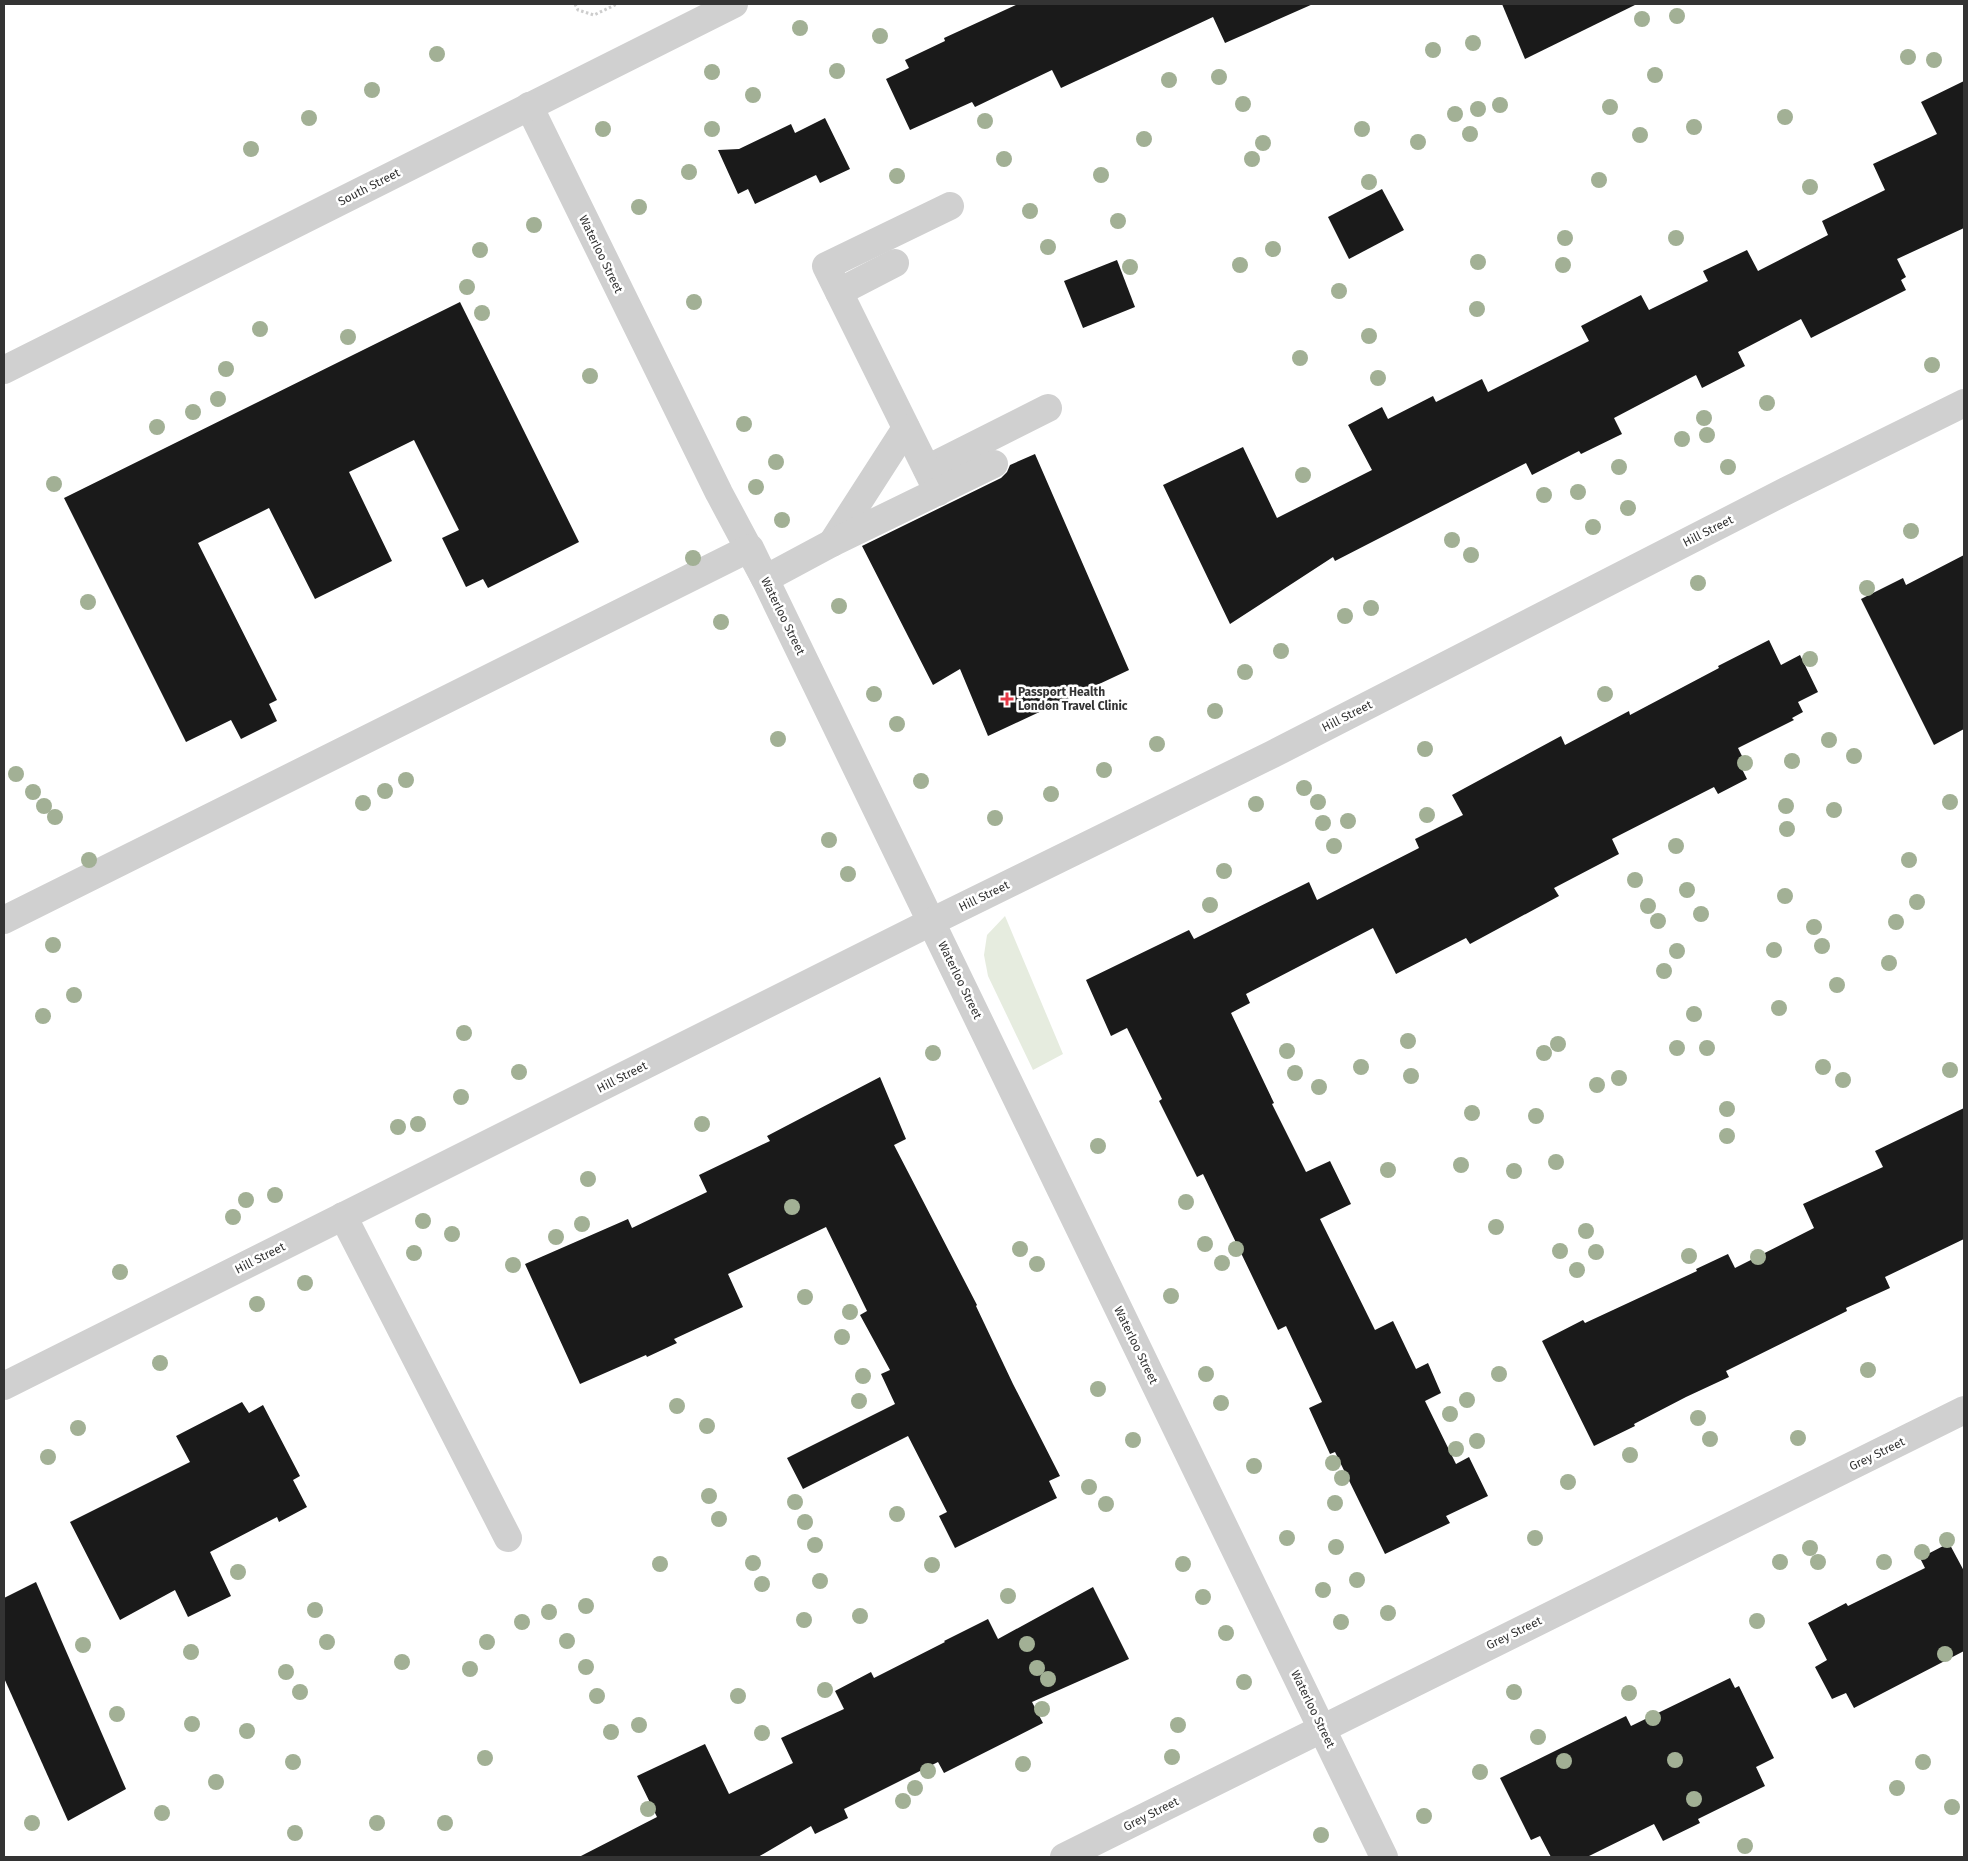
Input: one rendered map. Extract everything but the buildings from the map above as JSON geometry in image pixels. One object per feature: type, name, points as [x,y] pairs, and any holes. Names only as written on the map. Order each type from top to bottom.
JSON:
[{"type":"street","name":"South Street","points":[[4,370],[734,4]]},
{"type":"street","name":"Waterloo Street","points":[[529,106],[720,493],[765,578],[1384,1857]]},
{"type":"street","points":[[932,480],[826,266],[950,206]]},
{"type":"street","points":[[839,292],[895,263]]},
{"type":"street","name":"Hill Street","points":[[4,1386],[931,922],[1273,754],[1786,491],[1964,403]]},
{"type":"street","points":[[765,578],[832,543],[1048,408]]},
{"type":"street","points":[[832,543],[906,428]]},
{"type":"street","points":[[932,480],[994,464]]},
{"type":"street","points":[[4,920],[750,548]]},
{"type":"street","points":[[343,1216],[508,1538]]},
{"type":"street","name":"Grey Street","points":[[1064,1857],[1964,1410]]},
{"type":"path","points":[[575,4],[578,10],[594,15],[617,4]]},
{"type":"shaded area","points":[[1005,916],[1063,1054],[1033,1070],[988,976],[984,955],[987,935]]},
{"type":"place","name":"Passport Health London Travel Clinic","points":[[1007,699]]}]
